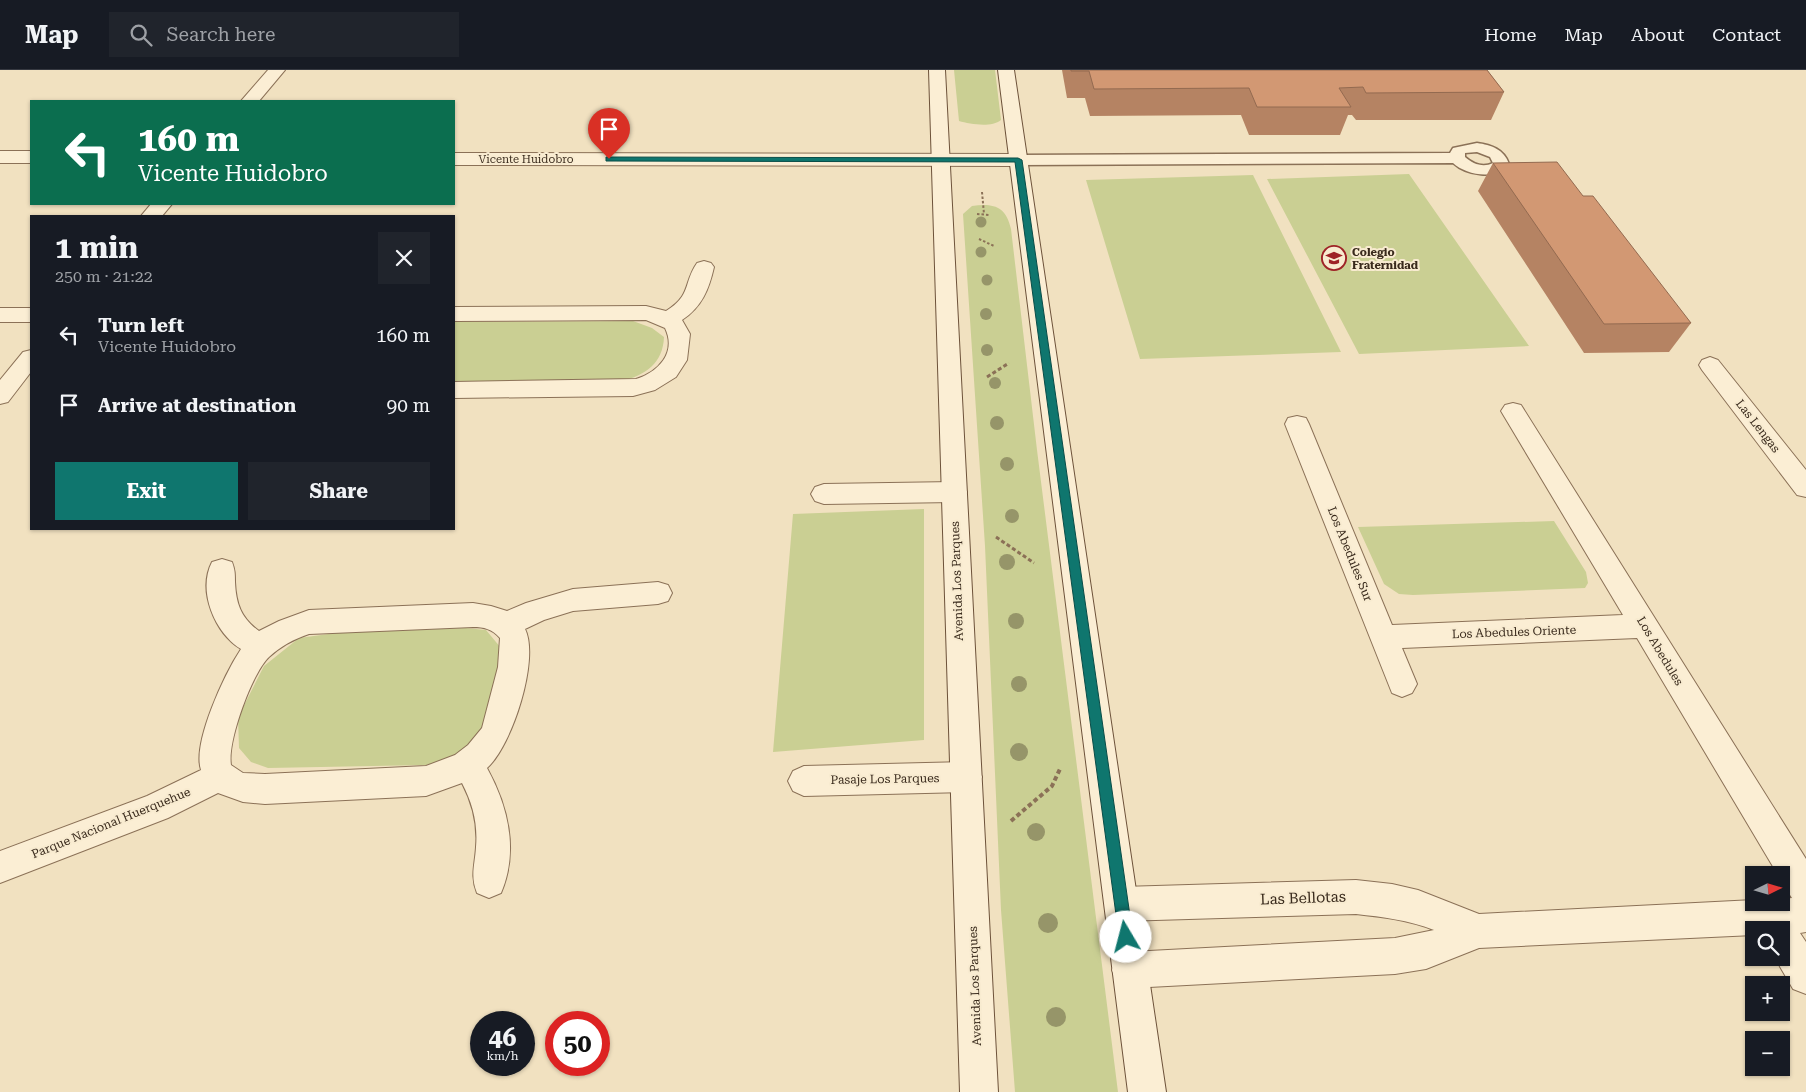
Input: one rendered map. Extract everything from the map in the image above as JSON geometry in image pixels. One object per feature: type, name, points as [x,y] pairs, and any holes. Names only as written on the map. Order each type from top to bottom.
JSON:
[{"type":"street","points":[[251,100],[277,70]]},
{"type":"street","name":"Avenida Los Parques","points":[[937,70],[979,1092]]},
{"type":"street","points":[[1006,70],[1147,1092]]},
{"type":"street","points":[[0,157],[30,157]]},
{"type":"street","name":"Vicente Huidobro","points":[[455,158],[1018,160]]},
{"type":"street","points":[[152,215],[161,205]]},
{"type":"street","points":[[668,319],[688,307],[694,299],[704,267]]},
{"type":"street","points":[[455,314],[646,313],[668,319],[679,332],[681,340],[676,361],[669,371],[646,385],[619,389],[455,390]]},
{"type":"street","points":[[0,315],[30,315]]},
{"type":"street","points":[[0,396],[30,358]]},
{"type":"street","name":"Las Lengas","points":[[1710,365],[1806,488]]},
{"type":"street","name":"Los Abedules","points":[[1513,411],[1806,890]]},
{"type":"street","name":"Los Abedules Sur","points":[[1297,424],[1402,684]]},
{"type":"street","points":[[824,494],[954,492]]},
{"type":"street","points":[[222,570],[221,589],[224,608],[230,622],[240,634],[262,646]]},
{"type":"street","points":[[506,625],[536,611],[573,600],[658,593]]},
{"type":"street","points":[[472,615],[485,616],[506,625],[514,636],[516,650],[497,730],[486,748],[469,764],[448,775],[426,781],[248,790],[232,785],[220,777],[214,766],[215,739],[244,668],[262,646],[290,628],[308,622],[472,615]]},
{"type":"street","name":"Los Abedules Oriente","points":[[1383,637],[1645,626]]},
{"type":"street","points":[[469,764],[489,806],[494,832],[489,881]]},
{"type":"street","name":"Parque Nacional Huerquehue","points":[[0,867],[157,807],[220,777]]},
{"type":"street","name":"Pasaje Los Parques","points":[[804,781],[966,777]]},
{"type":"street","name":"Las Bellotas","points":[[1122,904],[1356,897],[1392,901],[1418,907],[1479,931]]},
{"type":"street","name":"Las Bellotas","points":[[1790,922],[1806,915]]},
{"type":"street","name":"Las Bellotas","points":[[1130,970],[1395,956],[1426,951],[1479,931],[1745,927]]},
{"type":"street","points":[[1790,949],[1806,976]]},
{"type":"lane","points":[[1018,160],[1457,158]]},
{"type":"path","points":[[974,214],[996,217]]},
{"type":"path","points":[[972,235],[1000,249]]},
{"type":"path","points":[[983,379],[1006,366],[1014,357]]},
{"type":"path","points":[[990,532],[1035,563],[1039,570]]},
{"type":"path","points":[[1008,824],[1052,786],[1060,767]]},
{"type":"green space","points":[[954,70],[995,70],[1001,120],[986,125],[959,121]]},
{"type":"green space","points":[[1409,174],[1529,346],[1359,354],[1267,179]]},
{"type":"green space","points":[[1253,175],[1341,352],[1140,359],[1086,180]]},
{"type":"green space","points":[[986,205],[997,208],[1006,215],[1011,229],[1118,1092],[1015,1092],[1001,910],[985,546],[963,214],[972,206]]},
{"type":"green space","points":[[633,321],[652,328],[664,337],[663,346],[657,361],[639,375],[622,381],[455,381],[455,322]]},
{"type":"green space","points":[[924,509],[924,740],[773,752],[793,514]]},
{"type":"green space","points":[[1554,521],[1586,572],[1588,583],[1585,588],[1399,594],[1384,584],[1358,527]]},
{"type":"green space","points":[[466,628],[486,630],[501,648],[500,662],[483,726],[473,742],[460,753],[426,765],[268,768],[251,762],[239,748],[238,717],[264,666],[299,638],[336,633]]},
{"type":"building","points":[[1071,70],[1487,70],[1504,92],[1366,93],[1363,87],[1339,88],[1351,107],[1257,107],[1249,88],[1094,89],[1089,71]]},
{"type":"building","points":[[1557,162],[1583,196],[1593,196],[1691,323],[1604,324],[1493,163]]},
{"type":"place","name":"Colegio Fraternidad","points":[[1334,258]]},
{"type":"route","points":[[609,159],[1018,160],[1126,937]]}]
